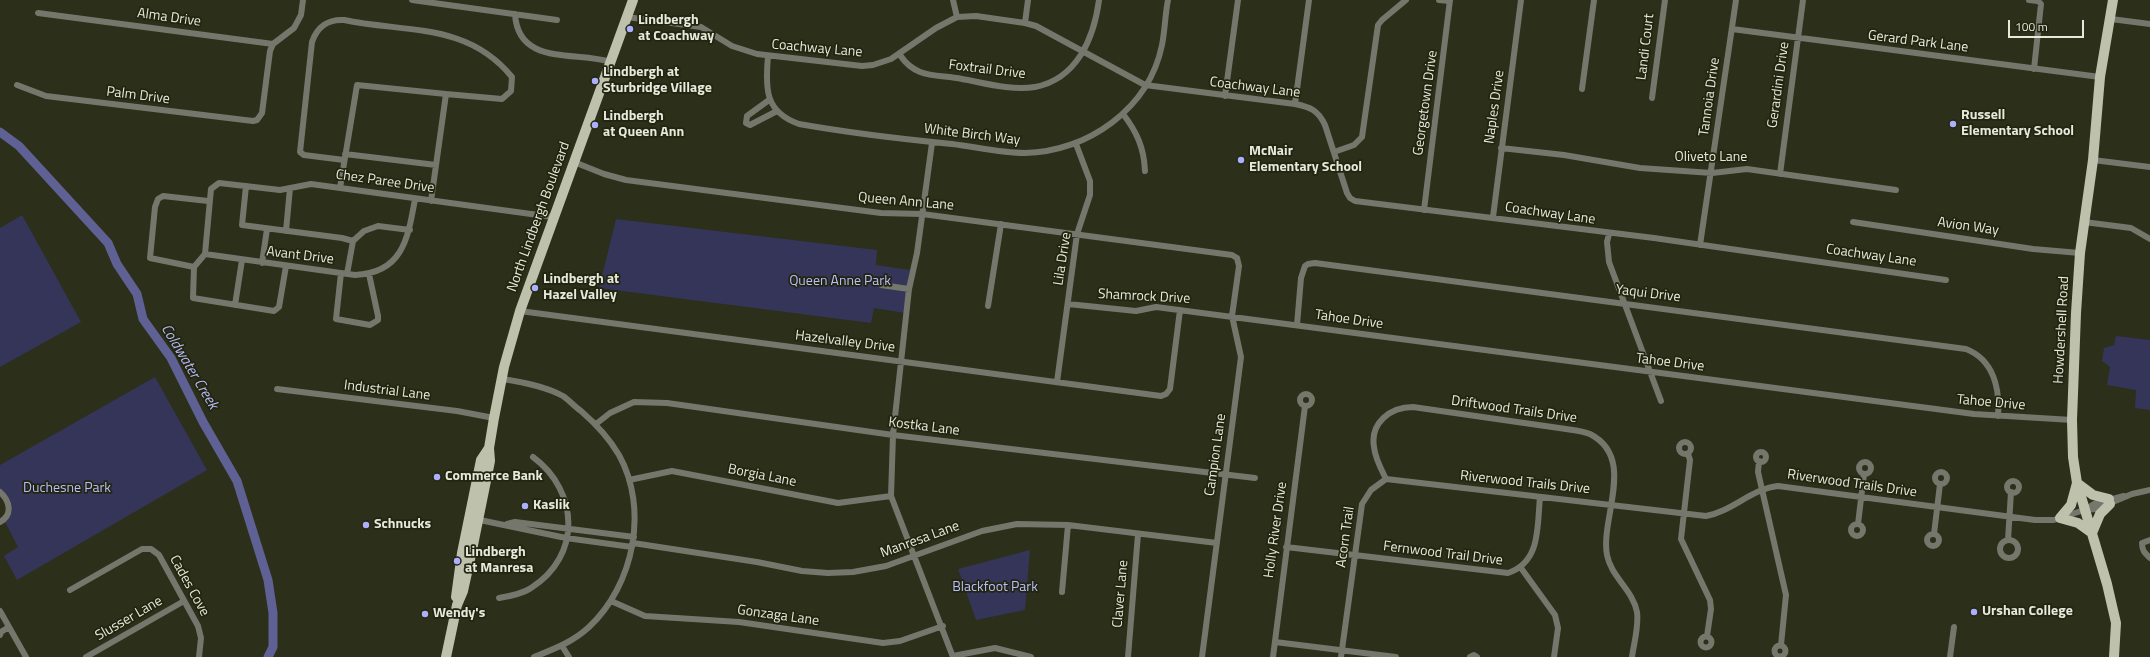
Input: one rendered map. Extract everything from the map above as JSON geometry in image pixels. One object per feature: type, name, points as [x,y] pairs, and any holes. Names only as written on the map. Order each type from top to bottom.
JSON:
[{"type":"main road","name":"North Lindbergh Boulevard","points":[[446,657],[457,605],[463,590],[474,519],[490,461],[489,448],[502,379],[520,311],[633,0]]},
{"type":"main road","name":"Howdershell Road","points":[[2113,0],[2100,77],[2093,160],[2080,253],[2072,420],[2073,457],[2077,483],[2084,510],[2108,584],[2115,616],[2115,655]]},
{"type":"main road","points":[[2077,483],[2093,495],[2110,502],[2100,514],[2092,533],[2078,523],[2060,518],[2071,505],[2077,483]]},
{"type":"street","points":[[272,44],[294,28],[301,15],[303,0]]},
{"type":"street","points":[[412,0],[557,20]]},
{"type":"street","points":[[952,0],[957,17]]},
{"type":"street","points":[[1025,23],[1028,0]]},
{"type":"street","name":"Foxtrail Drive","points":[[900,55],[910,68],[923,74],[1008,86],[1034,87],[1056,80],[1064,74],[1084,51],[1094,30],[1099,0]]},
{"type":"street","name":"White Birch Way","points":[[768,56],[766,84],[769,100],[777,111],[790,121],[799,124],[932,142],[1025,153],[1043,152],[1076,144],[1107,126],[1123,114],[1145,85],[1162,45],[1168,0]]},
{"type":"street","points":[[1225,96],[1238,0]]},
{"type":"street","points":[[1294,104],[1308,0]]},
{"type":"street","points":[[1334,152],[1354,145],[1362,137],[1378,25],[1406,0]]},
{"type":"street","points":[[1439,0],[1450,1]]},
{"type":"street","name":"Naples Drive","points":[[1493,217],[1521,0]]},
{"type":"street","points":[[1582,89],[1594,0]]},
{"type":"street","name":"Landi Court","points":[[1652,98],[1664,0]]},
{"type":"street","name":"Tannoia Drive","points":[[1700,245],[1712,173],[1736,0]]},
{"type":"street","name":"Gerardini Drive","points":[[1780,174],[1803,0]]},
{"type":"street","points":[[2029,0],[2038,1],[2041,4],[2034,69]]},
{"type":"street","name":"Georgetown Drive","points":[[1424,210],[1450,1]]},
{"type":"street","name":"Alma Drive","points":[[38,13],[272,44]]},
{"type":"street","points":[[515,14],[515,23],[521,36],[535,49],[555,54],[610,62]]},
{"type":"street","name":"Coachway Lane","points":[[627,17],[699,26],[732,46],[768,56],[862,66],[873,65],[900,55],[936,28],[957,17],[966,16],[1025,23],[1048,32],[1145,85],[1310,107],[1320,114],[1350,198],[1367,203],[1493,217],[1946,280]]},
{"type":"street","points":[[340,188],[345,157],[357,85],[502,99],[511,91],[512,77],[503,66],[461,39],[434,32],[335,19],[324,24],[318,30],[312,42],[300,152],[304,155],[345,157],[436,165]]},
{"type":"street","points":[[2111,19],[2150,24]]},
{"type":"street","name":"Gerard Park Lane","points":[[1732,29],[2100,77]]},
{"type":"street","name":"Palm Drive","points":[[17,85],[46,96],[250,122],[257,120],[262,113],[272,44]]},
{"type":"street","points":[[431,201],[446,94]]},
{"type":"street","points":[[769,100],[747,116],[746,123],[750,124],[777,111]]},
{"type":"street","points":[[1123,114],[1141,144],[1144,156],[1144,171]]},
{"type":"street","points":[[932,142],[922,214],[909,289],[893,435],[891,496],[913,556],[943,626],[953,656],[995,648],[1031,657]]},
{"type":"street","name":"Lila Drive","points":[[1057,382],[1077,234],[1089,204],[1091,188],[1076,144]]},
{"type":"street","name":"Oliveto Lane","points":[[1502,148],[1564,155],[1640,168],[1712,173],[1747,169],[1896,190]]},
{"type":"street","points":[[2093,160],[2150,166]]},
{"type":"street","name":"Queen Ann Lane","points":[[574,162],[604,174],[626,180],[881,213],[922,214],[1002,224],[1232,255],[1237,258]]},
{"type":"street","name":"Chez Paree Drive","points":[[208,201],[211,189],[219,183],[280,190],[311,184],[553,217]]},
{"type":"street","points":[[246,186],[242,225],[342,238],[353,241]]},
{"type":"street","points":[[286,230],[290,188]]},
{"type":"street","points":[[194,267],[150,258],[155,206],[158,199],[163,196],[208,201],[205,254],[194,267],[194,298],[274,311],[279,307],[286,266]]},
{"type":"street","name":"Avant Drive","points":[[205,254],[344,274],[369,274],[397,257],[406,242],[410,230],[415,199]]},
{"type":"street","name":"Avion Way","points":[[1853,222],[2033,249],[2080,253]]},
{"type":"street","points":[[2084,222],[2131,228],[2150,238]]},
{"type":"street","points":[[988,306],[1002,224]]},
{"type":"street","points":[[369,274],[378,320],[370,325],[336,319],[344,274],[353,241],[364,231],[378,226],[410,230]]},
{"type":"street","points":[[262,263],[267,229]]},
{"type":"street","points":[[1609,234],[1607,242],[1609,262],[1661,401]]},
{"type":"street","points":[[1237,258],[1242,253]]},
{"type":"street","name":"Campion Lane","points":[[1202,657],[1241,357],[1232,316],[1239,266],[1237,258]]},
{"type":"street","points":[[235,305],[242,260]]},
{"type":"street","name":"Yaqui Drive","points":[[1297,325],[1303,271],[1308,264],[1315,263],[1624,303],[1966,349],[1983,359],[1990,368],[1998,393],[1998,416]]},
{"type":"street","points":[[881,285],[909,289]]},
{"type":"street","name":"Shamrock Drive","points":[[1068,304],[1136,311],[1156,307],[1266,320]]},
{"type":"street","name":"Hazelvalley Drive","points":[[520,311],[1168,396],[1180,310]]},
{"type":"street","name":"Tahoe Drive","points":[[1266,320],[1650,372],[1998,416],[2072,420]]},
{"type":"street","points":[[502,379],[529,383],[563,396],[596,424],[619,455],[629,480],[635,515],[633,542],[625,574],[611,601],[589,627],[562,646],[534,657]]},
{"type":"street","name":"Industrial Lane","points":[[277,389],[457,411],[494,418]]},
{"type":"street","name":"Kostka Lane","points":[[596,424],[610,413],[634,402],[667,402],[893,435],[1255,478]]},
{"type":"street","name":"Holly River Drive","points":[[1273,657],[1305,406]]},
{"type":"street","name":"Driftwood Trails Drive","points":[[1386,479],[1377,460],[1373,441],[1374,433],[1380,422],[1388,413],[1399,408],[1413,407],[1560,428],[1590,434],[1602,445],[1611,458],[1615,475],[1606,550],[1611,567],[1631,598],[1637,612],[1637,623],[1632,657]]},
{"type":"street","points":[[1688,454],[1690,460],[1681,535],[1682,545],[1710,600],[1711,609],[1707,636]]},
{"type":"street","points":[[499,598],[516,594],[531,588],[544,578],[555,566],[565,548],[568,528],[566,500],[560,486],[546,466],[533,457]]},
{"type":"street","points":[[1759,461],[1757,466],[1786,595],[1781,645]]},
{"type":"street","name":"Borgia Lane","points":[[629,480],[672,471],[838,503],[891,496]]},
{"type":"street","points":[[1858,524],[1864,474]]},
{"type":"street","name":"Riverwood Trails Drive","points":[[1386,479],[1706,516],[1715,514],[1750,494],[1763,489],[1778,486],[2035,520],[2060,518],[2084,510],[2094,504],[2110,502],[2132,494],[2150,490]]},
{"type":"street","name":"Acorn Trail","points":[[1342,654],[1362,504],[1371,490],[1386,479]]},
{"type":"street","points":[[1934,534],[1940,484]]},
{"type":"street","points":[[0,492],[8,503],[10,509],[8,515],[0,522]]},
{"type":"street","points":[[2008,540],[2011,492]]},
{"type":"street","name":"Fernwood Trail Drive","points":[[1286,547],[1500,574],[1521,568],[1532,554],[1540,497]]},
{"type":"street","name":"Manresa Lane","points":[[474,519],[507,524],[514,528],[566,538],[633,542]]},
{"type":"street","name":"Manresa Lane","points":[[507,524],[515,522],[568,528],[633,542],[757,562],[802,571],[828,573],[870,570],[982,531],[1017,524],[1068,525],[1217,543]]},
{"type":"street","points":[[1062,592],[1068,525]]},
{"type":"street","name":"Claver Lane","points":[[1128,657],[1138,534]]},
{"type":"street","points":[[2150,540],[2142,543],[2143,552],[2150,558]]},
{"type":"street","name":"Cades Cove","points":[[70,590],[142,549],[151,548],[159,555],[198,626],[201,638],[199,657]]},
{"type":"street","points":[[1521,568],[1555,615],[1558,628],[1554,657]]},
{"type":"street","name":"Gonzaga Lane","points":[[611,601],[645,616],[739,622],[883,643],[900,641],[943,626]]},
{"type":"street","name":"Slusser Lane","points":[[86,657],[184,602]]},
{"type":"street","points":[[0,611],[26,657]]},
{"type":"street","points":[[0,633],[9,627]]},
{"type":"street","points":[[1950,657],[1954,627]]},
{"type":"street","points":[[1275,642],[1342,654],[1396,657]]},
{"type":"street","points":[[562,646],[569,657]]},
{"type":"street","points":[[1470,657],[1474,655],[1477,657]]},
{"type":"green space","points":[[22,215],[81,322],[0,367],[0,228]]},
{"type":"green space","name":"Queen Anne Park","points":[[616,219],[877,250],[876,265],[910,270],[905,313],[874,308],[871,323],[599,288]]},
{"type":"green space","points":[[2116,336],[2150,340],[2150,410],[2135,408],[2136,390],[2107,385],[2110,367],[2102,361],[2104,348],[2114,345]]},
{"type":"green space","name":"Duchesne Park","points":[[155,377],[207,470],[17,580],[4,556],[18,547],[4,520],[10,509],[0,492],[0,465]]},
{"type":"green space","name":"Blackfoot Park","points":[[1030,550],[1025,610],[976,620],[958,569]]},
{"type":"waterway","name":"Coldwater Creek","points":[[0,132],[19,146],[108,243],[117,264],[137,294],[143,319],[171,358],[203,422],[237,481],[268,580],[273,613],[273,647],[268,657]]},
{"type":"place","name":"Lindbergh at Coachway","points":[[630,29]]},
{"type":"place","name":"Lindbergh at Sturbridge Village","points":[[595,81]]},
{"type":"place","name":"Russell Elementary School","points":[[1953,124]]},
{"type":"place","name":"Lindbergh at Queen Ann","points":[[595,125]]},
{"type":"place","name":"McNair Elementary School","points":[[1241,160]]},
{"type":"place","name":"Lindbergh at Hazel Valley","points":[[535,288]]},
{"type":"place","name":"Commerce Bank","points":[[437,477]]},
{"type":"place","name":"Kaslik","points":[[525,506]]},
{"type":"place","name":"Schnucks","points":[[366,525]]},
{"type":"place","name":"Lindbergh at Manresa","points":[[457,561]]},
{"type":"place","name":"Urshan College","points":[[1974,612]]},
{"type":"place","name":"Wendy's","points":[[425,614]]}]
